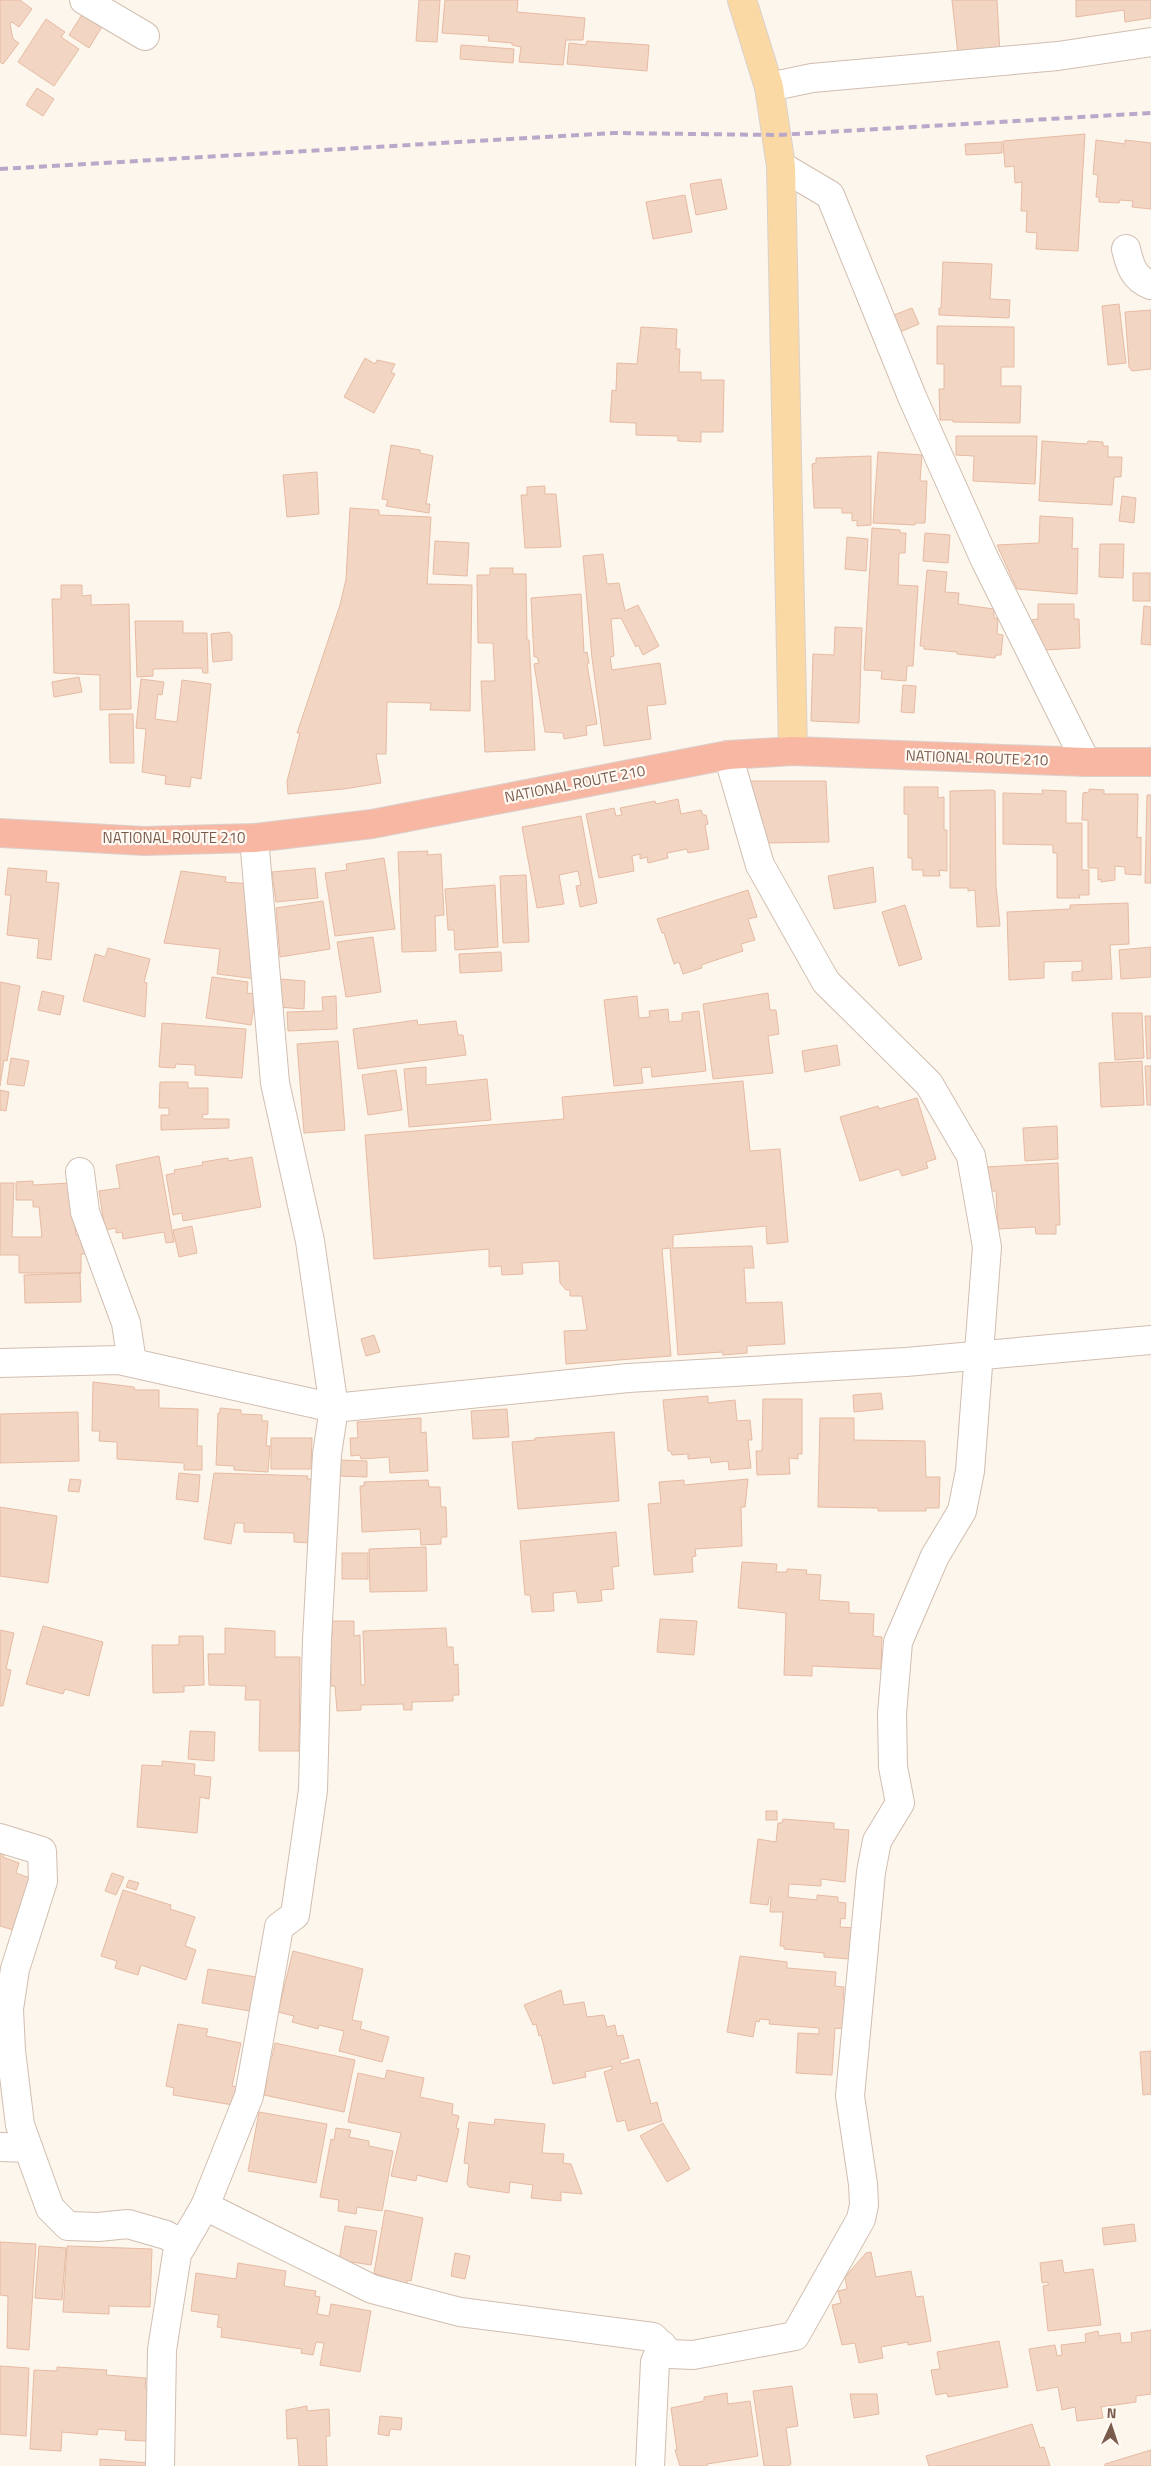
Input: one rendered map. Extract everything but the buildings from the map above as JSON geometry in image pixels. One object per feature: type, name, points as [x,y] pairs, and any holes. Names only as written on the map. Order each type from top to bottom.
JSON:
[{"type":"highway","name":"NATIONAL ROUTE 210","points":[[0,833],[144,841],[254,838],[372,824],[728,755],[793,751],[1086,762],[1151,762]]},
{"type":"main road","points":[[742,0],[769,87],[782,166],[793,751]]},
{"type":"street","points":[[84,0],[145,36]]},
{"type":"street","points":[[769,87],[812,78],[1058,56],[1151,42]]},
{"type":"street","points":[[782,166],[830,194],[913,399],[985,560],[1086,762]]},
{"type":"street","points":[[1126,249],[1130,266],[1141,282],[1151,285]]},
{"type":"street","points":[[205,2206],[372,2289],[460,2312],[653,2337],[670,2354],[693,2355],[795,2336],[861,2219],[864,2205],[863,2184],[850,2096],[871,1872],[877,1841],[900,1803],[894,1767],[892,1714],[898,1642],[910,1610],[935,1556],[962,1511],[970,1472],[986,1247],[971,1156],[929,1084],[826,982],[760,866],[728,755]]},
{"type":"street","points":[[160,2466],[162,2350],[176,2254],[205,2206],[249,2096],[279,1927],[295,1915],[313,1790],[317,1640],[327,1454],[334,1408],[310,1241],[275,1084],[254,838]]},
{"type":"street","points":[[80,1172],[85,1212],[126,1323],[132,1362]]},
{"type":"street","points":[[0,1363],[119,1360],[334,1408],[628,1378],[906,1362],[978,1354],[1151,1340]]},
{"type":"street","points":[[0,1838],[42,1851],[43,1881],[14,1969],[9,2009],[20,2125],[50,2208],[68,2226],[98,2227],[128,2224],[166,2234],[182,2244]]},
{"type":"street","points":[[0,2147],[28,2148]]},
{"type":"street","points":[[650,2466],[655,2362],[662,2346]]},
{"type":"railway","points":[[0,169],[613,133],[777,135],[1151,113]]}]
